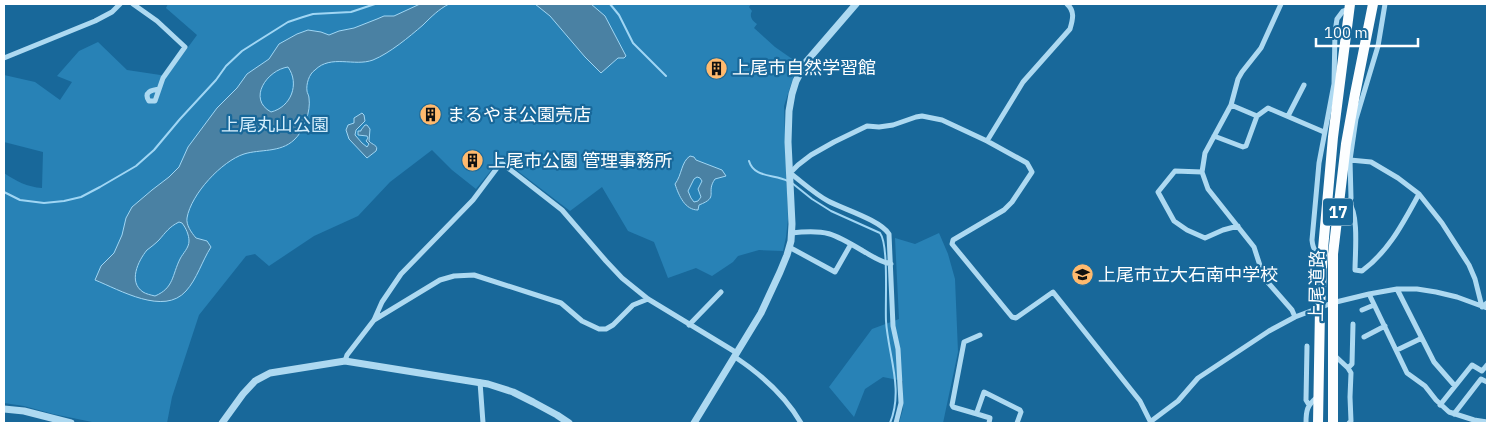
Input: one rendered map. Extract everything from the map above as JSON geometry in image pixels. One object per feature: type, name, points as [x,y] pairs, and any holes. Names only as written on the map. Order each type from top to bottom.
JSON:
[{"type":"highway","name":"上尾道路","points":[[1333,423],[1333,254],[1341,181],[1352,110],[1373,4]]},
{"type":"highway","name":"上尾道路","points":[[1318,423],[1317,397],[1320,356],[1322,257],[1345,8]]},
{"type":"street","points":[[4,58],[94,21],[112,12],[120,4]]},
{"type":"street","points":[[133,4],[185,47],[163,78],[159,89]]},
{"type":"street","points":[[694,423],[761,313],[789,247],[791,233],[788,142],[789,111],[796,82],[806,62],[856,4]]},
{"type":"street","points":[[987,141],[1023,82],[1070,29],[1073,12],[1069,4]]},
{"type":"street","points":[[1282,4],[1261,48],[1238,79],[1231,106],[1205,153],[1202,172],[1208,190],[1254,246],[1264,278],[1296,317]]},
{"type":"street","points":[[1338,211],[1349,203],[1351,198],[1350,160],[1356,119],[1378,46],[1385,4]]},
{"type":"street","points":[[1322,257],[1313,248],[1312,240],[1319,162],[1334,84],[1337,19],[1345,8]]},
{"type":"street","points":[[1288,116],[1304,85]]},
{"type":"street","points":[[1231,106],[1257,116]]},
{"type":"street","points":[[1214,136],[1243,147],[1246,146],[1257,116],[1268,108],[1324,132]]},
{"type":"street","points":[[790,173],[811,155],[855,131],[867,126],[893,125],[916,117],[930,117],[942,120],[987,141],[1027,163],[1032,172],[1023,188],[1004,210],[953,240],[952,244],[1012,317],[1016,318],[1054,292],[1140,401],[1150,423],[1178,402],[1198,378],[1268,331],[1296,317],[1332,303],[1398,289],[1416,289],[1436,292],[1484,308]]},
{"type":"street","points":[[1350,160],[1371,162],[1398,178],[1419,194],[1442,223],[1469,265],[1484,308]]},
{"type":"street","points":[[345,361],[347,355],[374,320],[382,302],[400,274],[472,200],[500,164],[504,164],[562,210],[622,278],[648,300],[736,355],[779,392],[801,423]]},
{"type":"street","points":[[1202,172],[1175,171],[1158,192],[1174,221],[1187,230],[1205,238],[1238,226]]},
{"type":"street","points":[[790,173],[826,200],[876,223],[886,230],[890,238],[893,326],[898,349],[900,385],[900,403],[896,423]]},
{"type":"street","points":[[1349,203],[1352,206],[1355,230],[1355,270],[1362,272],[1375,262],[1387,248],[1419,194]]},
{"type":"street","points":[[791,233],[812,230],[838,236],[882,262],[891,264]]},
{"type":"street","points":[[789,247],[835,272],[851,244]]},
{"type":"street","points":[[374,320],[440,280],[464,275],[474,275],[561,303],[582,322],[599,329],[606,329],[613,325],[633,305],[648,300]]},
{"type":"street","points":[[1398,289],[1434,362],[1455,386]]},
{"type":"street","points":[[689,325],[721,292]]},
{"type":"street","points":[[1369,294],[1407,373],[1425,386],[1440,405],[1454,414],[1487,422]]},
{"type":"street","points":[[1484,308],[1487,303]]},
{"type":"street","points":[[1362,310],[1374,305]]},
{"type":"street","points":[[1348,368],[1352,364],[1354,324]]},
{"type":"street","points":[[1364,337],[1385,326]]},
{"type":"street","points":[[980,335],[964,342],[952,405],[953,407],[990,418],[989,423]]},
{"type":"street","points":[[1397,350],[1422,338]]},
{"type":"street","points":[[1307,346],[1306,400],[1309,405]]},
{"type":"street","points":[[1332,353],[1351,373],[1351,421],[1349,423]]},
{"type":"street","points":[[222,423],[255,381],[270,374],[345,361],[480,382],[513,392],[557,414],[569,423]]},
{"type":"street","points":[[1440,405],[1472,365],[1482,371],[1487,365]]},
{"type":"street","points":[[1454,414],[1481,379],[1487,382]]},
{"type":"street","points":[[480,382],[483,423]]},
{"type":"street","points":[[977,414],[984,392],[1020,410],[1017,423]]},
{"type":"street","points":[[1306,423],[1306,411],[1317,397]]},
{"type":"street","points":[[4,408],[71,423]]},
{"type":"green space","name":"上尾丸山公園","points":[[168,4],[751,4],[749,7],[752,11],[751,17],[757,24],[754,28],[775,47],[798,63],[784,106],[788,219],[783,251],[759,250],[738,256],[733,262],[712,276],[696,268],[668,278],[654,242],[628,231],[602,187],[570,211],[501,158],[476,189],[452,170],[432,150],[390,182],[358,216],[314,236],[269,266],[255,254],[246,256],[199,315],[172,397],[167,423],[97,423],[4,403],[4,173],[22,183],[42,188],[43,152],[4,142],[4,75],[35,82],[60,100],[72,82],[57,76],[79,51],[98,42],[127,70],[167,76],[197,35],[166,8]]},
{"type":"green space","points":[[939,233],[948,254],[955,279],[958,352],[943,423],[899,423],[903,409],[903,381],[883,377],[865,389],[854,417],[829,387],[872,329],[899,319],[895,238],[915,244]]},
{"type":"shaded area","points":[[420,4],[449,4],[399,44],[373,60],[366,62],[335,62],[321,65],[308,79],[308,115],[298,136],[283,147],[244,154],[217,171],[201,189],[187,218],[189,228],[196,238],[207,241],[211,247],[186,291],[177,298],[166,301],[154,301],[142,299],[95,280],[101,266],[114,253],[122,235],[126,218],[132,207],[179,167],[188,147],[217,108],[237,88],[247,74],[269,59],[279,44],[308,30],[329,35],[354,28],[384,16],[394,16]],"holes":[[[288,67],[293,80],[292,94],[284,105],[271,112],[264,106],[260,93],[267,79],[273,73]],[[179,222],[186,229],[189,244],[180,259],[172,280],[166,289],[155,296],[144,293],[138,288],[135,277],[140,260],[147,250]]]},
{"type":"shaded area","points":[[535,4],[591,4],[605,16],[626,56],[618,58],[601,73],[550,16]]},
{"type":"shaded area","points":[[362,113],[365,121],[356,130],[355,135],[367,147],[369,144],[366,141],[367,136],[358,135],[358,131],[361,131],[367,125],[370,129],[369,141],[377,147],[376,151],[367,158],[349,139],[346,130],[348,125],[354,123],[354,118]]},
{"type":"shaded area","points":[[690,156],[694,157],[696,160],[722,170],[726,176],[715,179],[711,188],[711,197],[699,205],[698,210],[689,208],[686,205],[675,184]],"holes":[[[700,178],[702,181],[698,189],[701,197],[698,201],[694,202],[688,191],[694,179]]]},
{"type":"waterway","points":[[4,192],[20,200],[44,203],[81,197],[136,166],[154,150],[216,80],[226,66],[242,51],[288,22],[313,14],[351,12],[375,4]]},
{"type":"waterway","points":[[610,4],[619,15],[633,43],[666,76]]},
{"type":"waterway","points":[[749,161],[755,170],[760,173],[788,181]]},
{"type":"waterway","points":[[792,183],[831,211],[880,233],[883,239],[886,261],[887,334],[894,372],[896,398],[890,423]]},
{"type":"place","name":"上尾市自然学習館","points":[[716,68]]},
{"type":"place","name":"まるやま公園売店","points":[[431,115]]},
{"type":"place","name":"上尾市公園 管理事務所","points":[[472,161]]},
{"type":"place","name":"上尾市立大石南中学校","points":[[1082,275]]}]
